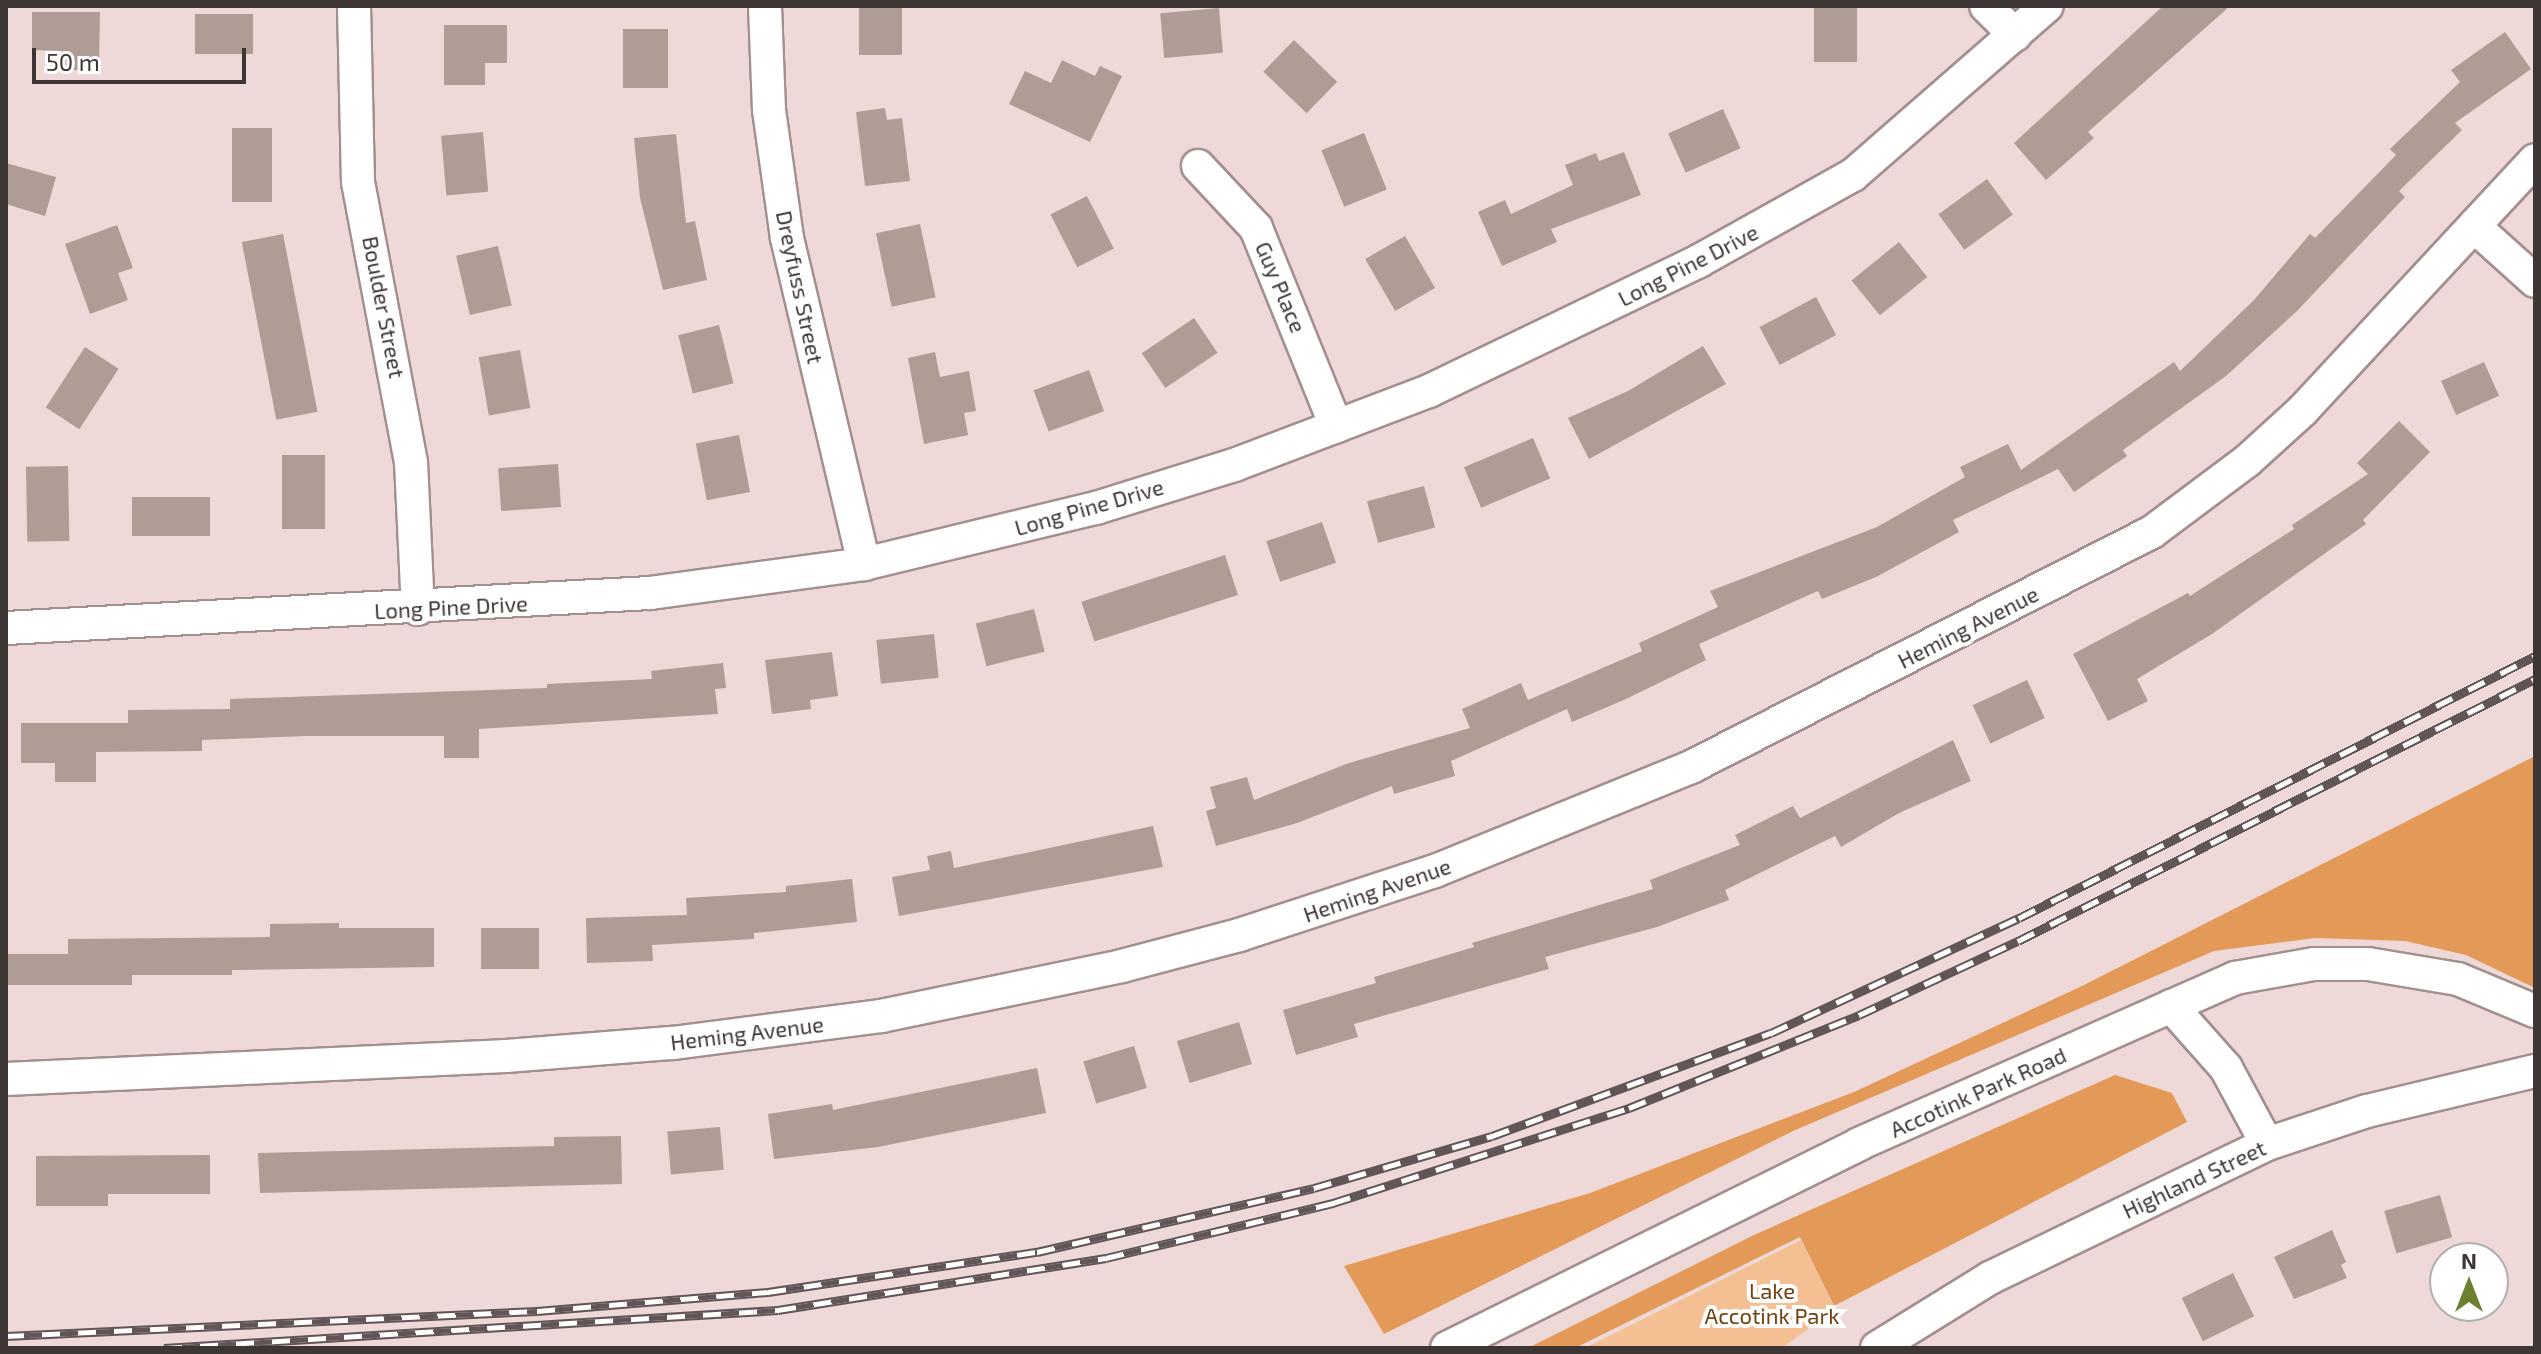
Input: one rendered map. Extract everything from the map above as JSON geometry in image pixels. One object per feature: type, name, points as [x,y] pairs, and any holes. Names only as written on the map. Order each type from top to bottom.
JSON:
[{"type":"street","name":"Boulder Street","points":[[354,6],[358,182],[408,446],[418,609]]},
{"type":"street","name":"Dreyfuss Street","points":[[765,6],[769,110],[787,238],[864,564]]},
{"type":"street","points":[[1986,6],[2015,35]]},
{"type":"street","name":"Long Pine Drive","points":[[6,628],[418,609],[650,593],[864,564],[1096,508],[1336,426],[1518,351],[1806,204],[1894,144],[2047,6]]},
{"type":"street","name":"Heming Avenue","points":[[6,1079],[506,1056],[673,1043],[881,1016],[1122,966],[1357,898],[1563,822],[1691,767],[2152,532],[2247,461],[2303,410],[2535,160]]},
{"type":"street","name":"Guy Place","points":[[1198,166],[1256,228],[1336,426]]},
{"type":"street","points":[[2474,226],[2535,281]]},
{"type":"street","name":"Accotink Park Road","points":[[1447,1348],[1845,1151],[2171,1006],[2267,970],[2368,964],[2458,979],[2535,1011]]},
{"type":"street","points":[[2171,1006],[2226,1068],[2267,1144]]},
{"type":"street","name":"Highland Street","points":[[1877,1348],[1990,1278],[2267,1144],[2367,1111],[2535,1071]]},
{"type":"green space","name":"Lake Accotink Park","points":[[1801,1240],[1835,1309],[1782,1348],[1585,1348]]},
{"type":"shaded area","points":[[2535,756],[2535,988],[2466,955],[2405,941],[2315,938],[2214,951],[1793,1131],[1384,1334],[1344,1266],[1590,1193],[1854,1092],[2082,986]]},
{"type":"shaded area","points":[[2115,1075],[2172,1093],[2187,1122],[1834,1306],[1800,1237],[1575,1348],[1528,1348],[1754,1235]]},
{"type":"building","points":[[859,6],[902,6],[902,55],[859,55]]},
{"type":"building","points":[[1814,6],[1857,6],[1857,62],[1814,62]]},
{"type":"building","points":[[2163,6],[2230,6],[2088,132],[2094,138],[2046,180],[2014,143]]},
{"type":"building","points":[[1219,8],[1223,53],[1164,58],[1160,13]]},
{"type":"building","points":[[32,12],[100,12],[99,70],[62,70],[62,51],[32,50]]},
{"type":"building","points":[[195,14],[253,14],[253,54],[195,54]]},
{"type":"building","points":[[444,25],[507,25],[507,63],[485,63],[485,85],[444,85]]},
{"type":"building","points":[[623,29],[668,29],[668,88],[623,88]]},
{"type":"building","points":[[2505,32],[2531,69],[2455,123],[2462,130],[2399,191],[2405,197],[2297,311],[2226,376],[2123,450],[2127,456],[2074,492],[2058,469],[1953,520],[1959,532],[1876,577],[1822,599],[1818,591],[1699,644],[1706,660],[1626,699],[1572,722],[1567,709],[1451,761],[1455,776],[1394,794],[1392,786],[1297,823],[1216,846],[1206,811],[1216,808],[1210,787],[1247,777],[1254,800],[1349,763],[1470,728],[1462,709],[1521,683],[1528,700],[1642,651],[1639,643],[1718,607],[1710,591],[1877,527],[1965,477],[1960,467],[2008,444],[2021,470],[2174,362],[2180,371],[2254,300],[2310,234],[2315,238],[2396,155],[2390,149],[2460,82],[2451,70]]},
{"type":"building","points":[[1294,40],[1337,82],[1307,113],[1263,72]]},
{"type":"building","points":[[1062,60],[1095,76],[1100,66],[1122,76],[1090,142],[1009,104],[1025,71],[1051,83]]},
{"type":"building","points":[[885,108],[887,120],[902,118],[910,181],[865,186],[856,112]]},
{"type":"building","points":[[1723,109],[1740,148],[1686,173],[1668,133]]},
{"type":"building","points":[[232,128],[272,128],[272,202],[232,202]]},
{"type":"building","points":[[483,132],[488,192],[446,195],[441,136]]},
{"type":"building","points":[[1364,133],[1387,190],[1344,207],[1321,150]]},
{"type":"building","points":[[676,134],[686,223],[695,221],[707,280],[663,290],[640,198],[634,138]]},
{"type":"building","points":[[1624,152],[1641,195],[1551,229],[1557,242],[1502,266],[1478,212],[1505,200],[1511,214],[1573,185],[1565,165],[1596,153],[1599,161]]},
{"type":"building","points":[[6,163],[56,177],[45,216],[6,204]]},
{"type":"building","points":[[1987,179],[2013,215],[1964,250],[1938,214]]},
{"type":"building","points":[[1087,196],[1114,249],[1077,267],[1050,215]]},
{"type":"building","points":[[920,224],[936,297],[892,307],[876,233]]},
{"type":"building","points":[[117,225],[133,268],[118,273],[128,300],[90,314],[65,244]]},
{"type":"building","points":[[283,234],[318,412],[276,420],[242,242]]},
{"type":"building","points":[[1405,236],[1435,288],[1395,311],[1365,259]]},
{"type":"building","points":[[1899,242],[1927,277],[1880,315],[1852,280]]},
{"type":"building","points":[[498,246],[512,305],[470,315],[456,256]]},
{"type":"building","points":[[1816,297],[1836,335],[1780,365],[1759,327]]},
{"type":"building","points":[[1194,318],[1217,353],[1165,388],[1142,353]]},
{"type":"building","points":[[719,325],[734,383],[693,393],[678,335]]},
{"type":"building","points":[[1703,346],[1726,384],[1589,459],[1568,418],[1628,391]]},
{"type":"building","points":[[85,347],[119,369],[79,429],[46,407]]},
{"type":"building","points":[[520,350],[530,408],[489,415],[479,357]]},
{"type":"building","points":[[935,352],[940,377],[969,371],[976,411],[964,413],[968,435],[924,444],[908,358]]},
{"type":"building","points":[[2484,362],[2499,396],[2456,415],[2441,381]]},
{"type":"building","points":[[1089,370],[1104,411],[1049,432],[1034,390]]},
{"type":"building","points":[[2399,421],[2430,452],[2363,520],[2366,524],[2212,634],[2137,679],[2148,701],[2108,721],[2073,654],[2188,593],[2190,596],[2294,529],[2292,525],[2368,474],[2357,463]]},
{"type":"building","points":[[739,435],[750,492],[707,500],[696,443]]},
{"type":"building","points":[[1533,438],[1550,479],[1481,508],[1464,467]]},
{"type":"building","points":[[282,455],[325,455],[325,529],[282,529]]},
{"type":"building","points":[[558,464],[561,507],[501,511],[498,468]]},
{"type":"building","points":[[68,466],[69,541],[27,542],[26,467]]},
{"type":"building","points":[[1424,486],[1435,528],[1378,543],[1367,501]]},
{"type":"building","points":[[132,497],[210,497],[210,536],[132,536]]},
{"type":"building","points":[[1322,522],[1336,563],[1280,582],[1266,541]]},
{"type":"building","points":[[1225,555],[1238,595],[1094,642],[1081,602]]},
{"type":"building","points":[[1034,609],[1045,652],[986,666],[976,624]]},
{"type":"building","points":[[934,634],[939,678],[881,684],[876,640]]},
{"type":"building","points":[[832,652],[838,696],[810,700],[811,709],[772,714],[765,660]]},
{"type":"building","points":[[723,663],[726,688],[715,689],[718,714],[479,729],[479,758],[444,758],[444,736],[307,736],[202,740],[202,751],[96,752],[96,782],[55,782],[55,763],[21,763],[21,723],[128,723],[128,710],[230,709],[230,699],[547,688],[547,684],[652,679],[651,671]]},
{"type":"building","points":[[2027,680],[2045,718],[1990,743],[1973,705]]},
{"type":"building","points":[[1953,740],[1971,781],[1899,813],[1841,847],[1835,836],[1725,890],[1729,900],[1657,927],[1545,957],[1549,969],[1354,1024],[1358,1037],[1296,1055],[1283,1010],[1376,983],[1374,977],[1474,947],[1472,943],[1653,889],[1650,880],[1740,845],[1735,835],[1793,806],[1800,818]]},
{"type":"building","points":[[1153,826],[1163,867],[899,916],[892,877],[930,870],[927,856],[951,851],[954,868]]},
{"type":"building","points":[[852,879],[857,922],[754,933],[754,939],[652,945],[653,961],[587,963],[586,918],[687,915],[686,898],[786,892],[786,886]]},
{"type":"building","points":[[339,923],[339,928],[434,928],[434,967],[232,970],[232,975],[132,975],[132,985],[6,985],[6,954],[68,954],[68,939],[270,937],[270,924]]},
{"type":"building","points":[[481,928],[539,928],[539,969],[481,969]]},
{"type":"building","points":[[1239,1022],[1252,1064],[1190,1083],[1177,1041]]},
{"type":"building","points":[[1134,1046],[1147,1088],[1096,1104],[1083,1061]]},
{"type":"building","points":[[1037,1068],[1046,1113],[878,1147],[774,1159],[768,1114],[832,1104],[833,1110]]},
{"type":"building","points":[[720,1127],[724,1170],[671,1174],[667,1132]]},
{"type":"building","points":[[621,1136],[622,1184],[260,1193],[258,1153],[554,1146],[554,1137]]},
{"type":"building","points":[[210,1155],[210,1194],[108,1194],[108,1206],[36,1206],[36,1156]]},
{"type":"building","points":[[2440,1195],[2452,1237],[2396,1253],[2384,1211]]},
{"type":"building","points":[[2332,1230],[2346,1262],[2341,1265],[2347,1278],[2294,1299],[2274,1257]]},
{"type":"building","points":[[2233,1273],[2254,1316],[2203,1341],[2182,1298]]},
{"type":"railway","points":[[6,1336],[537,1311],[768,1292],[1037,1252],[1314,1188],[1492,1136],[1771,1033],[2019,918],[2535,656]]},
{"type":"railway","points":[[164,1348],[778,1310],[1106,1258],[1333,1203],[1629,1108],[1859,1015],[2018,941],[2535,679]]}]
